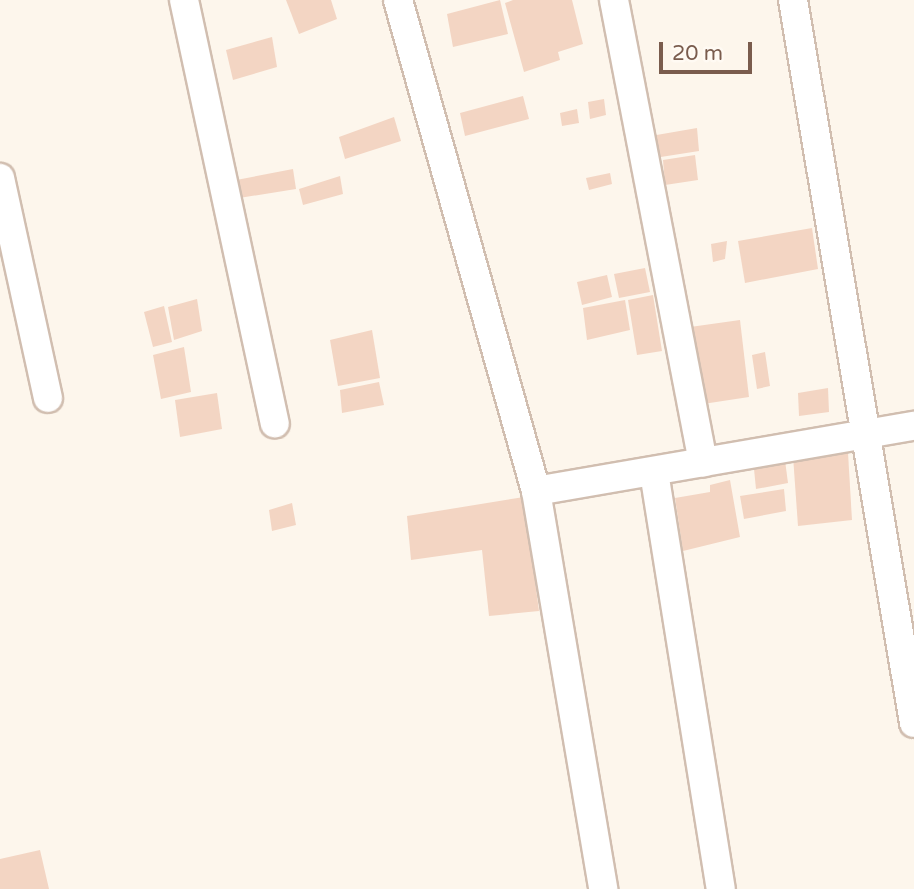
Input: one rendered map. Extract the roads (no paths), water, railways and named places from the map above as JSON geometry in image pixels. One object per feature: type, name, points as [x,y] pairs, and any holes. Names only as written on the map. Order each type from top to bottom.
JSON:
[{"type":"street","points":[[184,0],[275,423]]},
{"type":"street","points":[[398,0],[536,491],[603,889]]},
{"type":"street","points":[[614,0],[703,463]]},
{"type":"street","points":[[793,0],[914,723]]},
{"type":"street","points":[[0,178],[48,398]]},
{"type":"street","points":[[536,491],[914,426]]},
{"type":"street","points":[[654,472],[721,889]]}]
